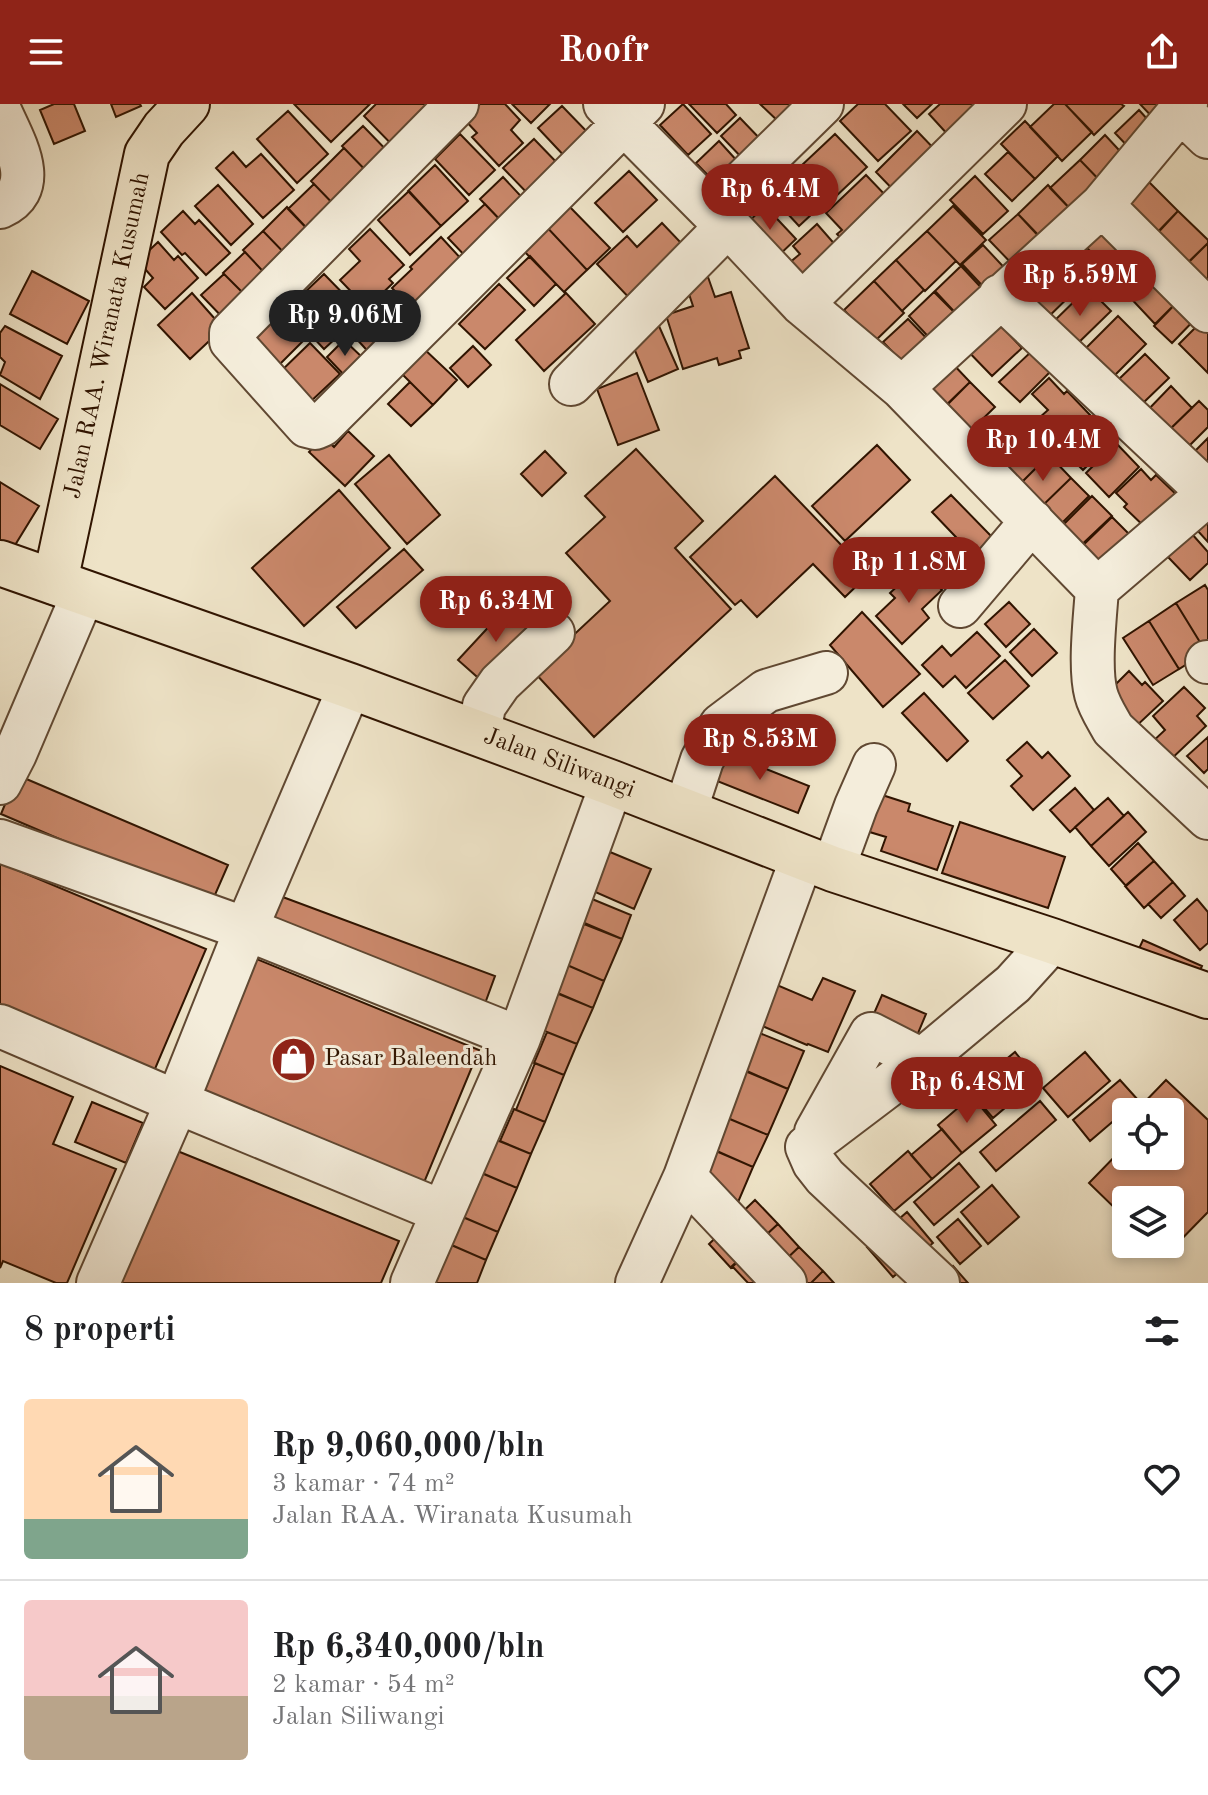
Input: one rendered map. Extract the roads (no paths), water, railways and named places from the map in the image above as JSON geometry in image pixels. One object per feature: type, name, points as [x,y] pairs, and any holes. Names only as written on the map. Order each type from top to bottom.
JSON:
[{"type":"main road","name":"Jalan RAA. Wiranata Kusumah","points":[[69,587],[147,154],[187,104]]},
{"type":"main road","name":"Jalan Siliwangi","points":[[0,563],[350,686],[612,783],[818,864],[1208,996]]},
{"type":"street","points":[[457,104],[231,333],[231,341],[307,426],[315,428],[322,425],[624,110],[720,219],[802,304],[902,388],[1097,589]]},
{"type":"street","points":[[571,384],[822,104]]},
{"type":"street","points":[[802,304],[1005,104]]},
{"type":"street","points":[[0,111],[22,162],[23,181],[10,203],[0,207]]},
{"type":"street","points":[[902,388],[1102,205],[1192,117]]},
{"type":"street","points":[[1102,205],[1208,311]]},
{"type":"street","points":[[1000,296],[1208,493],[1097,589],[1093,672],[1096,694],[1113,729],[1208,818]]},
{"type":"street","points":[[960,606],[1032,521]]},
{"type":"street","points":[[0,783],[15,754],[69,587]]},
{"type":"street","points":[[479,734],[484,706],[500,683],[553,633]]},
{"type":"street","points":[[685,812],[702,760],[721,725],[766,691],[826,673]]},
{"type":"street","points":[[98,1283],[350,686]]},
{"type":"street","points":[[637,1283],[818,864],[856,806],[874,765]]},
{"type":"street","points":[[412,1283],[519,1038],[612,783]]},
{"type":"street","points":[[0,841],[246,929],[519,1038]]},
{"type":"street","points":[[938,1283],[825,1177],[807,1147],[922,1060],[1013,984],[1052,941]]},
{"type":"street","points":[[0,1026],[443,1212]]},
{"type":"street","points":[[685,1177],[785,1283]]},
{"type":"place","name":"Pasar Baleendah","points":[[293,1059]]}]
